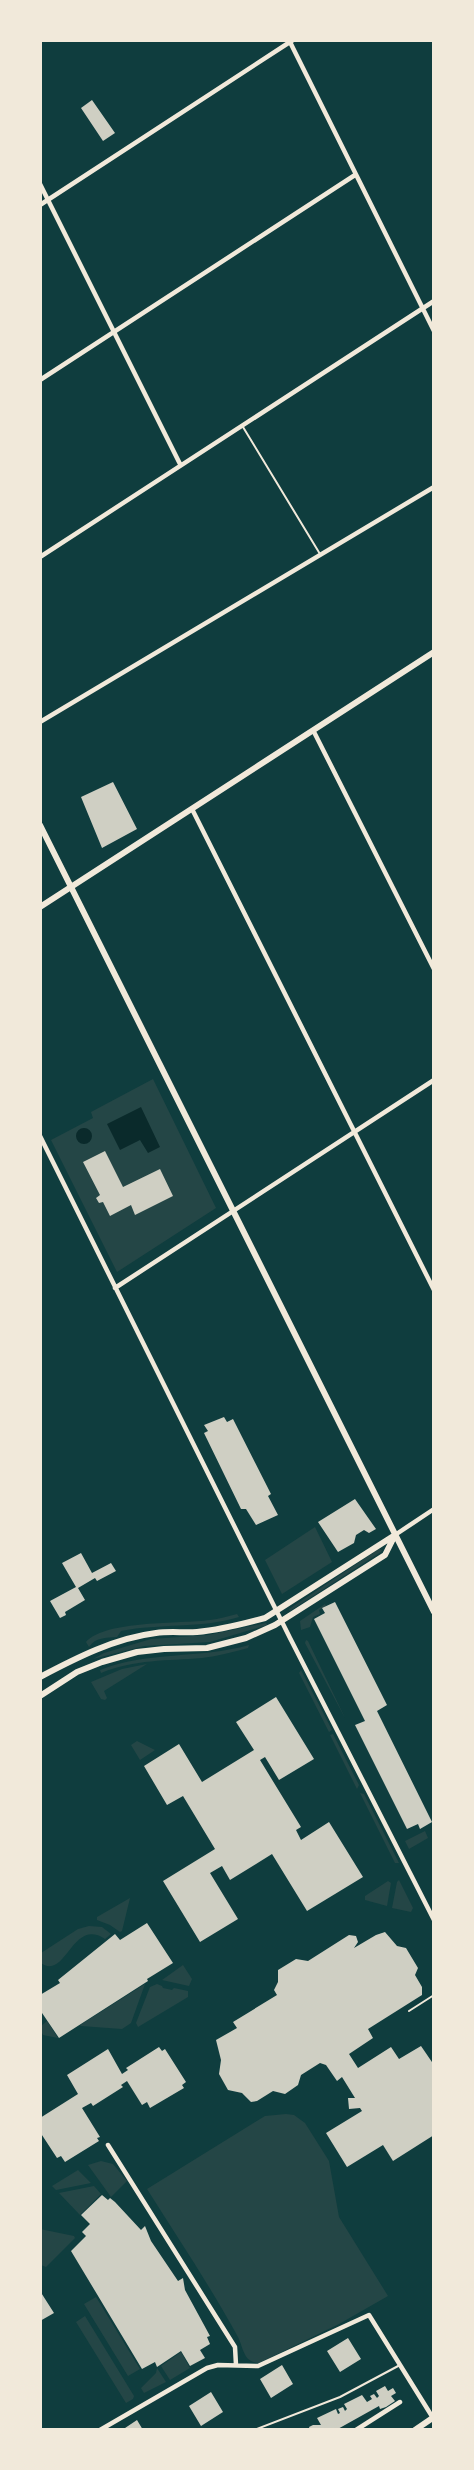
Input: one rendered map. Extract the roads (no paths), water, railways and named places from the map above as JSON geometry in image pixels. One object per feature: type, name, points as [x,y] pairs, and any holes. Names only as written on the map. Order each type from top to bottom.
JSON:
[{"type":"street","points":[[40,206],[291,41],[355,175],[434,331]]},
{"type":"street","points":[[40,380],[355,175]]},
{"type":"street","points":[[40,184],[180,464]]},
{"type":"street","points":[[40,557],[434,301]]},
{"type":"street","points":[[40,722],[434,487]]},
{"type":"street","points":[[40,908],[434,652]]},
{"type":"street","points":[[314,730],[434,969]]},
{"type":"street","points":[[192,809],[434,1290]]},
{"type":"street","points":[[40,825],[434,1612]]},
{"type":"street","points":[[116,1288],[434,1080]]},
{"type":"street","points":[[40,1136],[276,1611],[434,1920]]},
{"type":"street","points":[[40,1677],[71,1660],[123,1640],[156,1632],[198,1632],[241,1625],[265,1618],[434,1509]]},
{"type":"street","points":[[40,1696],[77,1672],[102,1662],[137,1652],[164,1648],[207,1648],[246,1638],[282,1622],[385,1556],[395,1534]]},
{"type":"street","points":[[108,2145],[235,2347],[236,2365]]},
{"type":"street","points":[[100,2430],[207,2368],[218,2365],[258,2367],[369,2315],[433,2417],[415,2430]]},
{"type":"street","points":[[356,2430],[400,2402]]},
{"type":"lane","points":[[241,425],[282,488],[320,554]]},
{"type":"lane","points":[[409,2011],[434,1995]]},
{"type":"lane","points":[[254,2430],[340,2397],[400,2365]]}]
